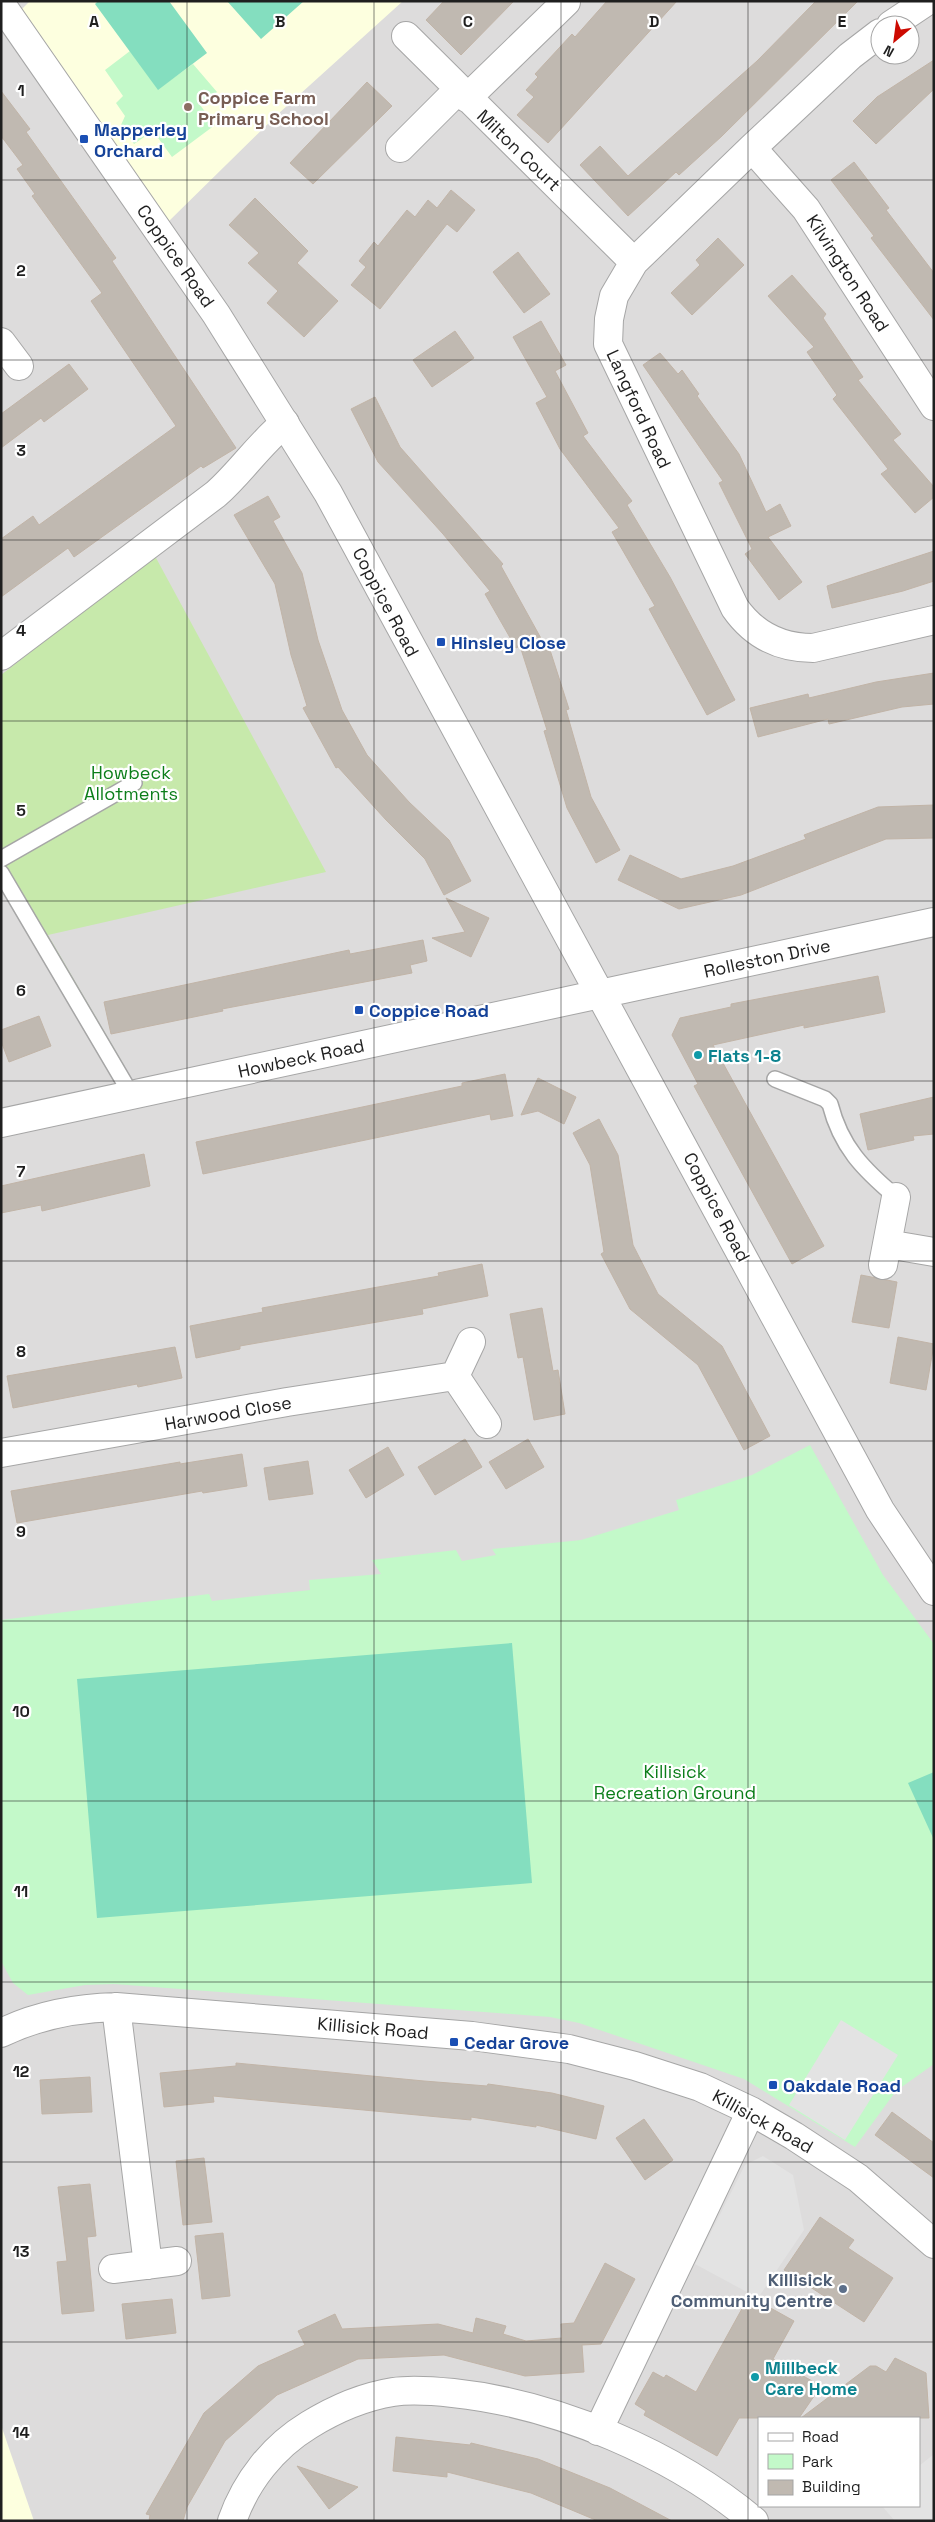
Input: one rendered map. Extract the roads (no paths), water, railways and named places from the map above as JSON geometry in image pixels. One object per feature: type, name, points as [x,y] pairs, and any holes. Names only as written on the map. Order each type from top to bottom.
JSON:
[{"type":"street","points":[[906,15],[927,1]]},
{"type":"street","points":[[400,148],[566,2]]},
{"type":"street","name":"Coppice Road","points":[[3,12],[216,314],[328,493],[880,1510],[932,1585]]},
{"type":"street","name":"Milton Court","points":[[406,36],[634,262]]},
{"type":"street","name":"Langford Road","points":[[870,41],[850,56],[634,262],[614,296],[609,319],[608,344],[742,618],[750,628],[769,639],[796,648],[813,648],[934,620]]},
{"type":"street","name":"Kilvington Road","points":[[752,148],[806,209],[934,406]]},
{"type":"street","points":[[1,656],[216,494],[236,476],[257,449],[285,423]]},
{"type":"street","name":"Rolleston Drive","points":[[600,994],[934,922]]},
{"type":"street","name":"Howbeck Road","points":[[1,1123],[600,994]]},
{"type":"street","points":[[896,1197],[885,1254],[934,1252]]},
{"type":"street","points":[[471,1342],[456,1376],[488,1424]]},
{"type":"street","name":"Harwood Close","points":[[1,1452],[287,1402],[456,1376]]},
{"type":"street","points":[[116,2007],[148,2265]]},
{"type":"street","name":"Killisick Road","points":[[1,2033],[51,2013],[84,2008],[116,2007],[472,2036],[569,2049],[635,2066],[700,2087],[751,2111],[858,2178],[934,2244]]},
{"type":"street","points":[[598,2431],[751,2111]]},
{"type":"street","points":[[112,2269],[176,2261]]},
{"type":"street","points":[[232,2521],[251,2480],[273,2454],[296,2433],[328,2413],[357,2400],[394,2392],[432,2391],[476,2396],[532,2409],[598,2431],[667,2464],[708,2488],[754,2521]]},
{"type":"lane","points":[[1,859],[134,783]]},
{"type":"lane","points":[[1,873],[132,1094]]},
{"type":"lane","points":[[775,1079],[825,1099],[830,1104],[846,1144],[865,1170],[896,1197]]},
{"type":"place","name":"Coppice Farm Primary School","points":[[188,107]]},
{"type":"place","name":"Mapperley Orchard","points":[[84,139]]},
{"type":"place","name":"Hinsley Close","points":[[441,642]]},
{"type":"place","name":"Coppice Road","points":[[359,1010]]},
{"type":"place","name":"Flats 1-8","points":[[698,1055]]},
{"type":"place","name":"Cedar Grove","points":[[454,2042]]},
{"type":"place","name":"Oakdale Road","points":[[773,2085]]},
{"type":"place","name":"Killisick Community Centre","points":[[843,2289]]},
{"type":"place","name":"Millbeck Care Home","points":[[755,2377]]},
{"type":"park label","name":"Howbeck Allotments","points":[[131,782]]},
{"type":"park label","name":"Killisick Recreation Ground","points":[[675,1781]]}]
